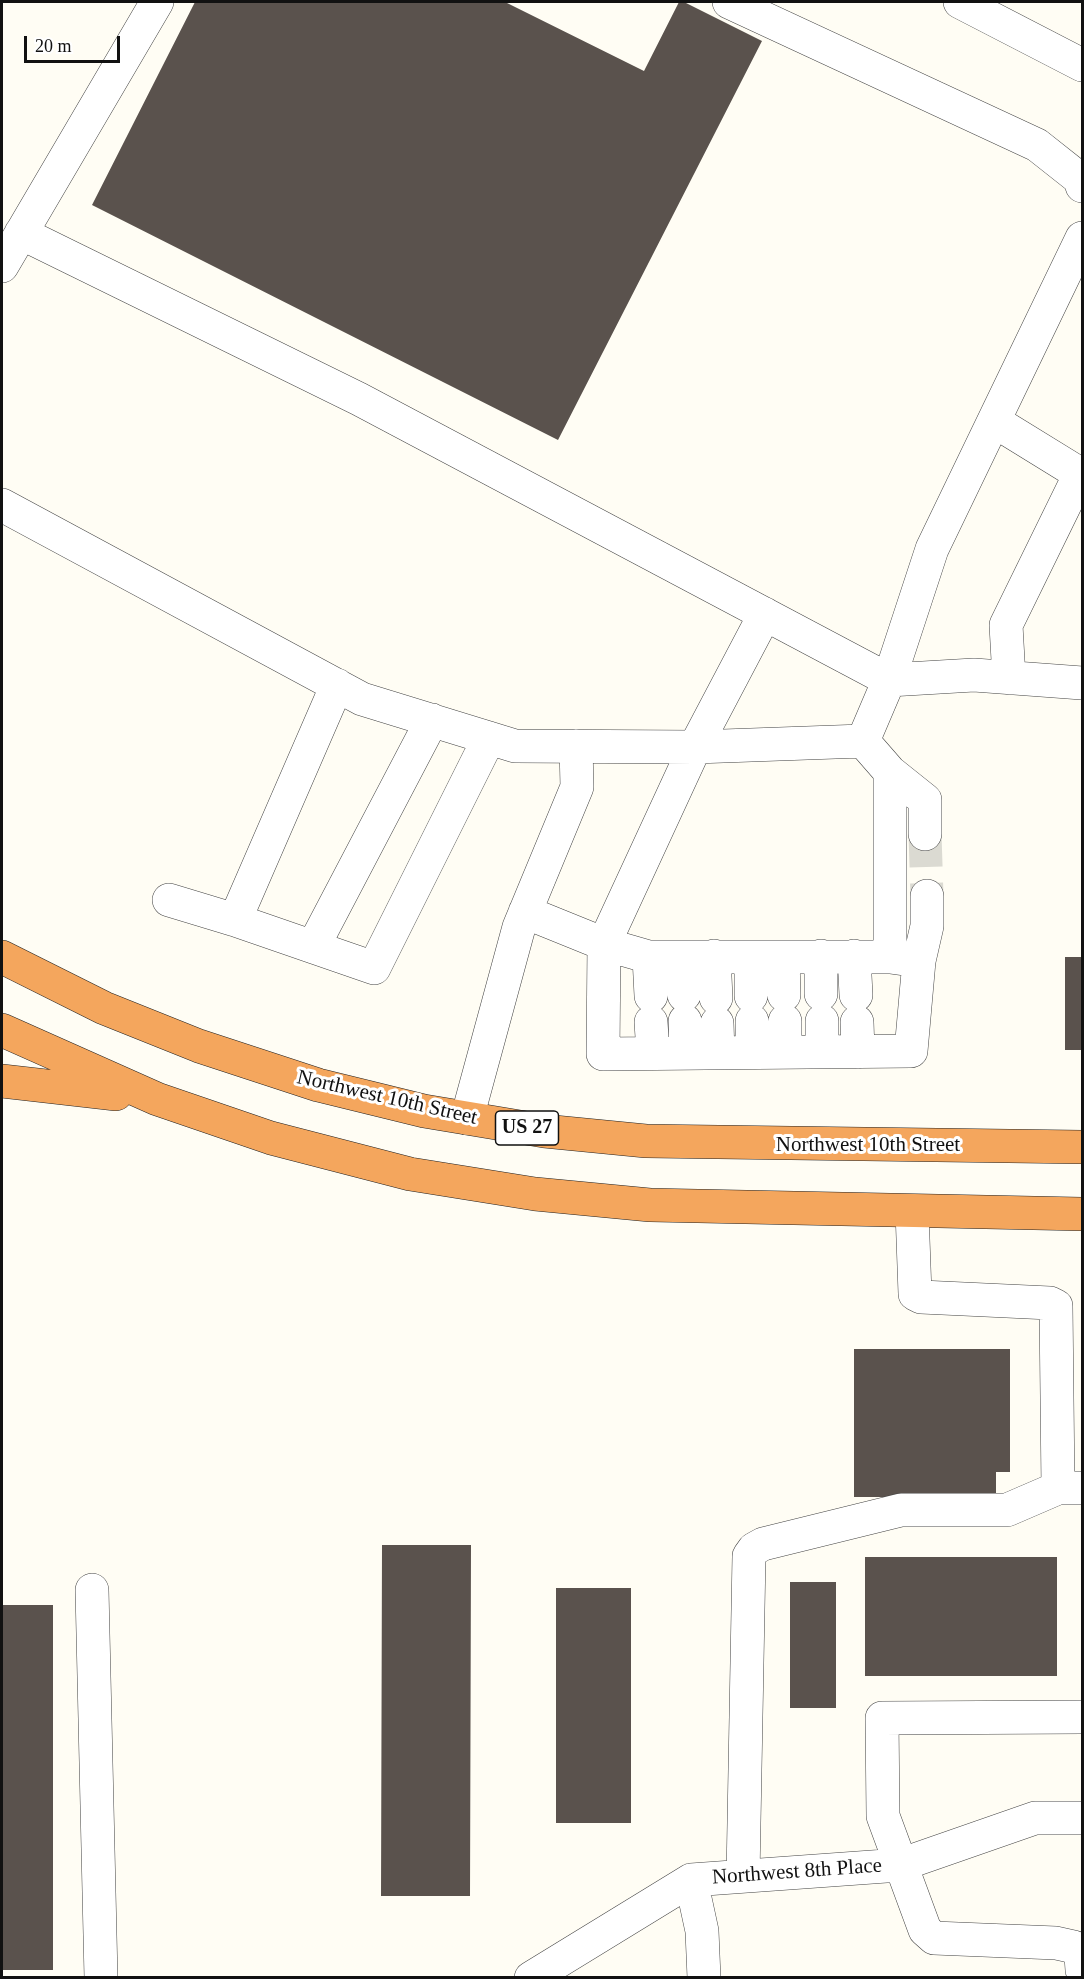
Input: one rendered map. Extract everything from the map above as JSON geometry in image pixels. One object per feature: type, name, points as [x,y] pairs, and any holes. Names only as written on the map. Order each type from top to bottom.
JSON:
[{"type":"highway","name":"Northwest 10th Street","points":[[2,957],[104,1008],[199,1046],[318,1085],[424,1111],[544,1131],[646,1141],[1083,1147]]},
{"type":"highway","points":[[2,1030],[158,1100],[272,1138],[410,1174],[535,1194],[661,1205],[1083,1214]]},
{"type":"highway","points":[[2,1081],[27,1082],[158,1100]]},
{"type":"street","points":[[2,266],[158,2]]},
{"type":"street","points":[[729,2],[1037,145],[1080,180],[1083,186]]},
{"type":"street","points":[[960,2],[1083,65]]},
{"type":"street","points":[[21,233],[359,399],[889,680],[974,675],[1083,683]]},
{"type":"street","points":[[863,741],[889,680],[932,549],[1083,238]]},
{"type":"street","points":[[994,421],[1080,474],[1006,625],[1009,678]]},
{"type":"street","points":[[2,506],[362,699],[515,746],[695,747],[863,741]]},
{"type":"street","points":[[765,614],[695,747],[604,944],[603,1053],[652,1024],[752,1023],[857,1023],[911,1051],[890,771]]},
{"type":"street","points":[[235,920],[337,685]]},
{"type":"street","points":[[313,947],[432,720]]},
{"type":"street","points":[[169,900],[235,920],[374,969],[489,738]]},
{"type":"street","points":[[863,741],[890,771],[925,800],[925,834]]},
{"type":"street","points":[[466,1118],[525,912],[577,787],[576,746]]},
{"type":"street","points":[[905,959],[927,926],[927,896]]},
{"type":"street","points":[[525,912],[604,944],[649,957],[854,956],[905,959]]},
{"type":"street","points":[[820,956],[822,1023]]},
{"type":"street","points":[[854,956],[857,1023]]},
{"type":"street","points":[[649,957],[652,1024]]},
{"type":"street","points":[[698,957],[701,1024]]},
{"type":"street","points":[[751,957],[752,1023]]},
{"type":"street","points":[[783,957],[785,1023]]},
{"type":"street","points":[[743,1876],[749,1556],[754,1549],[763,1544],[901,1510],[1007,1510],[1070,1488],[1070,1365],[1056,1306],[1050,1303],[921,1297],[915,1294],[912,1211]]},
{"type":"street","points":[[92,1590],[101,1977]]},
{"type":"street","points":[[1083,1717],[882,1718],[883,1816],[925,1930],[934,1938],[1056,1943],[1074,1947],[1082,1956],[1083,1970]]},
{"type":"street","name":"Northwest 8th Place","points":[[531,1977],[691,1880],[900,1865],[1035,1818],[1083,1818]]},
{"type":"street","points":[[691,1880],[702,1931],[704,1977]]},
{"type":"building","points":[[195,2],[505,2],[644,71],[679,2],[684,2],[762,41],[558,440],[92,205]]},
{"type":"building","points":[[1065,957],[1082,957],[1082,1050],[1065,1050]]},
{"type":"building","points":[[854,1349],[1010,1349],[1010,1472],[996,1472],[996,1497],[854,1497]]},
{"type":"building","points":[[382,1545],[471,1545],[470,1896],[381,1896]]},
{"type":"building","points":[[865,1557],[1057,1557],[1057,1676],[865,1676]]},
{"type":"building","points":[[790,1582],[836,1582],[836,1708],[790,1708]]},
{"type":"building","points":[[556,1588],[631,1588],[631,1823],[556,1823]]},
{"type":"building","points":[[2,1605],[53,1605],[53,1970],[2,1970]]},
{"type":"tunnel","points":[[925,834],[927,896]]}]
